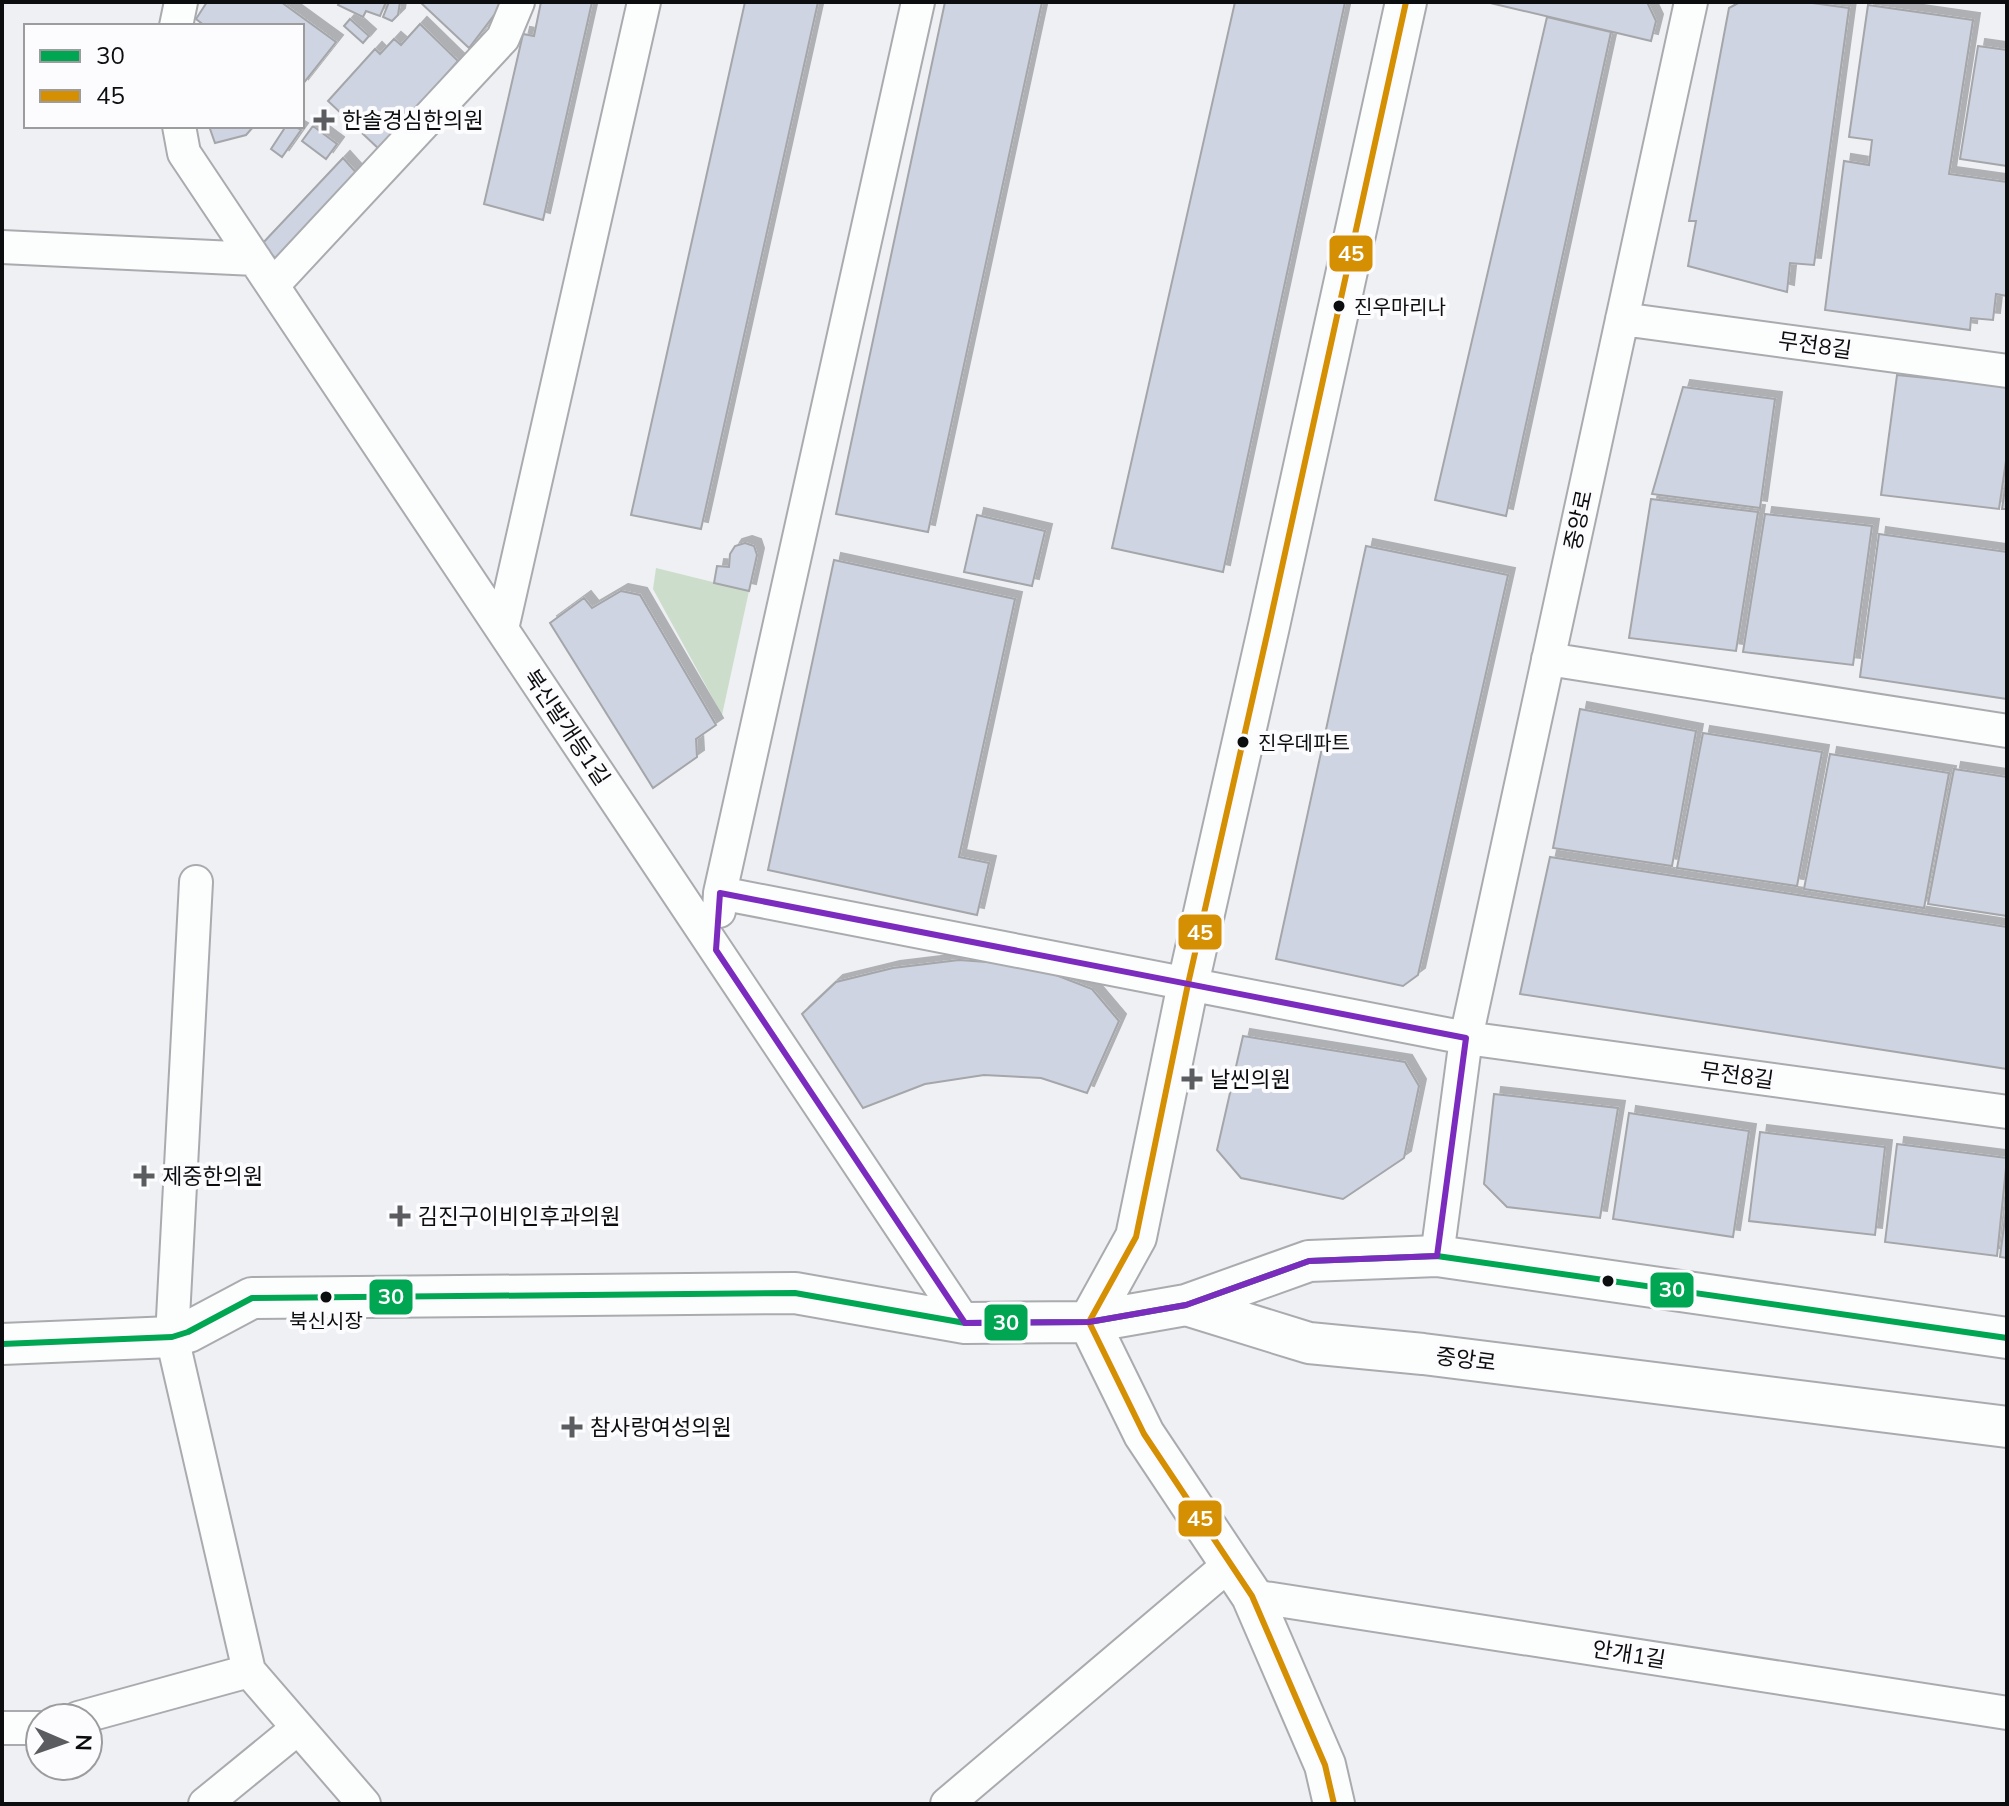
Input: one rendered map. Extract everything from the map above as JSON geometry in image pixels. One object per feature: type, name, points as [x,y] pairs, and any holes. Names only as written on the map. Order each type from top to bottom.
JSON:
[{"type":"street","points":[[176,24],[181,2]]},
{"type":"street","points":[[273,285],[503,38],[518,2]]},
{"type":"street","points":[[502,629],[644,2]]},
{"type":"street","points":[[716,950],[720,893],[918,2]]},
{"type":"street","points":[[1089,1322],[1136,1237],[1188,984],[1406,2]]},
{"type":"street","name":"중앙로","points":[[1437,1256],[1466,1038],[1691,2]]},
{"type":"street","name":"북신발개등1길","points":[[179,128],[184,153],[965,1323]]},
{"type":"street","points":[[2,247],[255,259]]},
{"type":"street","name":"무전8길","points":[[1622,319],[2007,371]]},
{"type":"street","points":[[1548,659],[2007,731]]},
{"type":"street","points":[[196,882],[172,1337],[249,1671],[364,1804]]},
{"type":"street","points":[[720,893],[1466,1038]]},
{"type":"street","name":"무전8길","points":[[1466,1038],[2007,1112]]},
{"type":"street","points":[[2,1344],[172,1337],[188,1332],[252,1298],[795,1293],[965,1323],[1089,1322],[1186,1305],[1309,1261],[1437,1256],[2007,1338]]},
{"type":"street","name":"중앙로","points":[[1186,1305],[1309,1343],[1423,1354],[2007,1427]]},
{"type":"street","points":[[1089,1322],[1144,1434],[1252,1596],[1325,1765],[1334,1804]]},
{"type":"street","points":[[947,1804],[1231,1563]]},
{"type":"street","name":"안개1길","points":[[1252,1596],[2007,1713]]},
{"type":"street","points":[[104,1711],[249,1671]]},
{"type":"street","points":[[2,1728],[24,1728]]},
{"type":"street","points":[[205,1804],[298,1728]]},
{"type":"highlighted area","points":[[720,893],[1466,1038],[1437,1256],[1309,1261],[1186,1305],[1089,1322],[965,1323],[716,950]]},
{"type":"green space","points":[[656,568],[749,591],[722,715],[653,589]]},
{"type":"building","points":[[207,2],[281,2],[336,42],[304,82],[304,24],[202,24],[196,19]]},
{"type":"building","points":[[339,2],[386,2],[380,16],[366,11],[363,17],[338,5]]},
{"type":"building","points":[[389,2],[400,2],[398,15],[392,21],[383,17]]},
{"type":"building","points":[[420,2],[504,2],[469,48]]},
{"type":"building","points":[[541,2],[592,2],[543,220],[484,204],[523,34],[534,36]]},
{"type":"building","points":[[745,2],[818,2],[701,529],[631,515]]},
{"type":"building","points":[[945,2],[1042,2],[928,532],[836,514]]},
{"type":"building","points":[[1235,2],[1345,2],[1223,572],[1112,548]]},
{"type":"building","points":[[1486,2],[1647,2],[1656,21],[1651,41]]},
{"type":"building","points":[[1740,2],[1805,2],[1849,8],[1814,265],[1790,263],[1787,292],[1688,266],[1696,221],[1689,221],[1729,8]]},
{"type":"building","points":[[1868,5],[1973,20],[1949,174],[2007,182],[2007,296],[1996,294],[1993,320],[1971,318],[1970,330],[1825,310],[1844,161],[1869,165],[1872,140],[1849,137]]},
{"type":"building","points":[[1547,17],[1611,32],[1506,516],[1435,500]]},
{"type":"building","points":[[350,19],[369,36],[363,43],[344,26]]},
{"type":"building","points":[[420,24],[458,61],[380,150],[328,101],[375,49],[380,54],[394,39],[401,45]]},
{"type":"building","points":[[1978,46],[2007,50],[2007,166],[1960,159]]},
{"type":"building","points":[[313,126],[337,144],[326,159],[302,141]]},
{"type":"building","points":[[210,128],[252,128],[246,135],[215,143]]},
{"type":"building","points":[[285,128],[301,130],[282,157],[271,149]]},
{"type":"building","points":[[343,158],[361,178],[283,265],[261,245]]},
{"type":"building","points":[[1897,375],[2007,386],[2007,454],[1999,509],[1881,495]]},
{"type":"building","points":[[1683,387],[1775,399],[1760,508],[1652,494]]},
{"type":"building","points":[[2007,475],[2007,509],[2002,509]]},
{"type":"building","points":[[1651,499],[1758,512],[1736,651],[1629,638]]},
{"type":"building","points":[[1765,514],[1872,526],[1853,665],[1743,652]]},
{"type":"building","points":[[977,515],[1045,531],[1032,586],[964,572]]},
{"type":"building","points":[[1879,534],[2007,552],[2007,699],[1860,677]]},
{"type":"building","points":[[745,543],[754,546],[757,555],[749,591],[714,583],[717,566],[729,567],[730,554],[735,546]]},
{"type":"building","points":[[1366,546],[1508,575],[1418,975],[1403,986],[1276,959]]},
{"type":"building","points":[[834,560],[1015,599],[959,857],[989,863],[977,915],[768,870]]},
{"type":"building","points":[[621,591],[640,595],[716,725],[696,739],[697,757],[653,788],[550,623],[584,598],[592,608]]},
{"type":"building","points":[[1580,709],[1696,731],[1672,866],[1553,848]]},
{"type":"building","points":[[1703,733],[1822,752],[1797,886],[1677,868]]},
{"type":"building","points":[[1830,754],[1949,773],[1924,908],[1804,889]]},
{"type":"building","points":[[1954,769],[2007,777],[2007,916],[1928,904]]},
{"type":"building","points":[[1550,857],[2007,927],[2007,1069],[1520,994]]},
{"type":"building","points":[[959,960],[1030,965],[1092,989],[1119,1021],[1087,1093],[1041,1078],[984,1075],[925,1084],[863,1108],[802,1014],[836,982],[893,968]]},
{"type":"building","points":[[1243,1036],[1405,1062],[1419,1086],[1404,1158],[1343,1199],[1241,1178],[1217,1150]]},
{"type":"building","points":[[1494,1094],[1618,1108],[1600,1218],[1507,1207],[1484,1184]]},
{"type":"building","points":[[1629,1113],[1749,1131],[1733,1237],[1613,1219]]},
{"type":"building","points":[[1760,1132],[1885,1147],[1875,1235],[1749,1221]]},
{"type":"building","points":[[1897,1144],[2007,1158],[1997,1256],[1885,1242]]},
{"type":"building","points":[[2007,1203],[2007,1258],[2000,1257]]},
{"type":"transit line","name":"45","points":[[1334,1804],[1325,1765],[1252,1596],[1144,1434],[1089,1322],[1136,1237],[1188,984],[1406,2]]},
{"type":"transit line","name":"30","points":[[2,1344],[172,1337],[188,1332],[252,1298],[795,1293],[965,1323],[1089,1322],[1186,1305],[1309,1261],[1437,1256],[2007,1338]]},
{"type":"place","name":"한솔경심한의원","points":[[324,120]]},
{"type":"place","name":"진우마리나","points":[[1339,306]]},
{"type":"place","name":"진우데파트","points":[[1243,742]]},
{"type":"place","name":"날씬의원","points":[[1192,1079]]},
{"type":"place","name":"제중한의원","points":[[144,1176]]},
{"type":"place","name":"김진구이비인후과의원","points":[[400,1216]]},
{"type":"place","name":"북신시장","points":[[326,1297]]},
{"type":"place","name":"참사랑여성의원","points":[[572,1427]]}]
